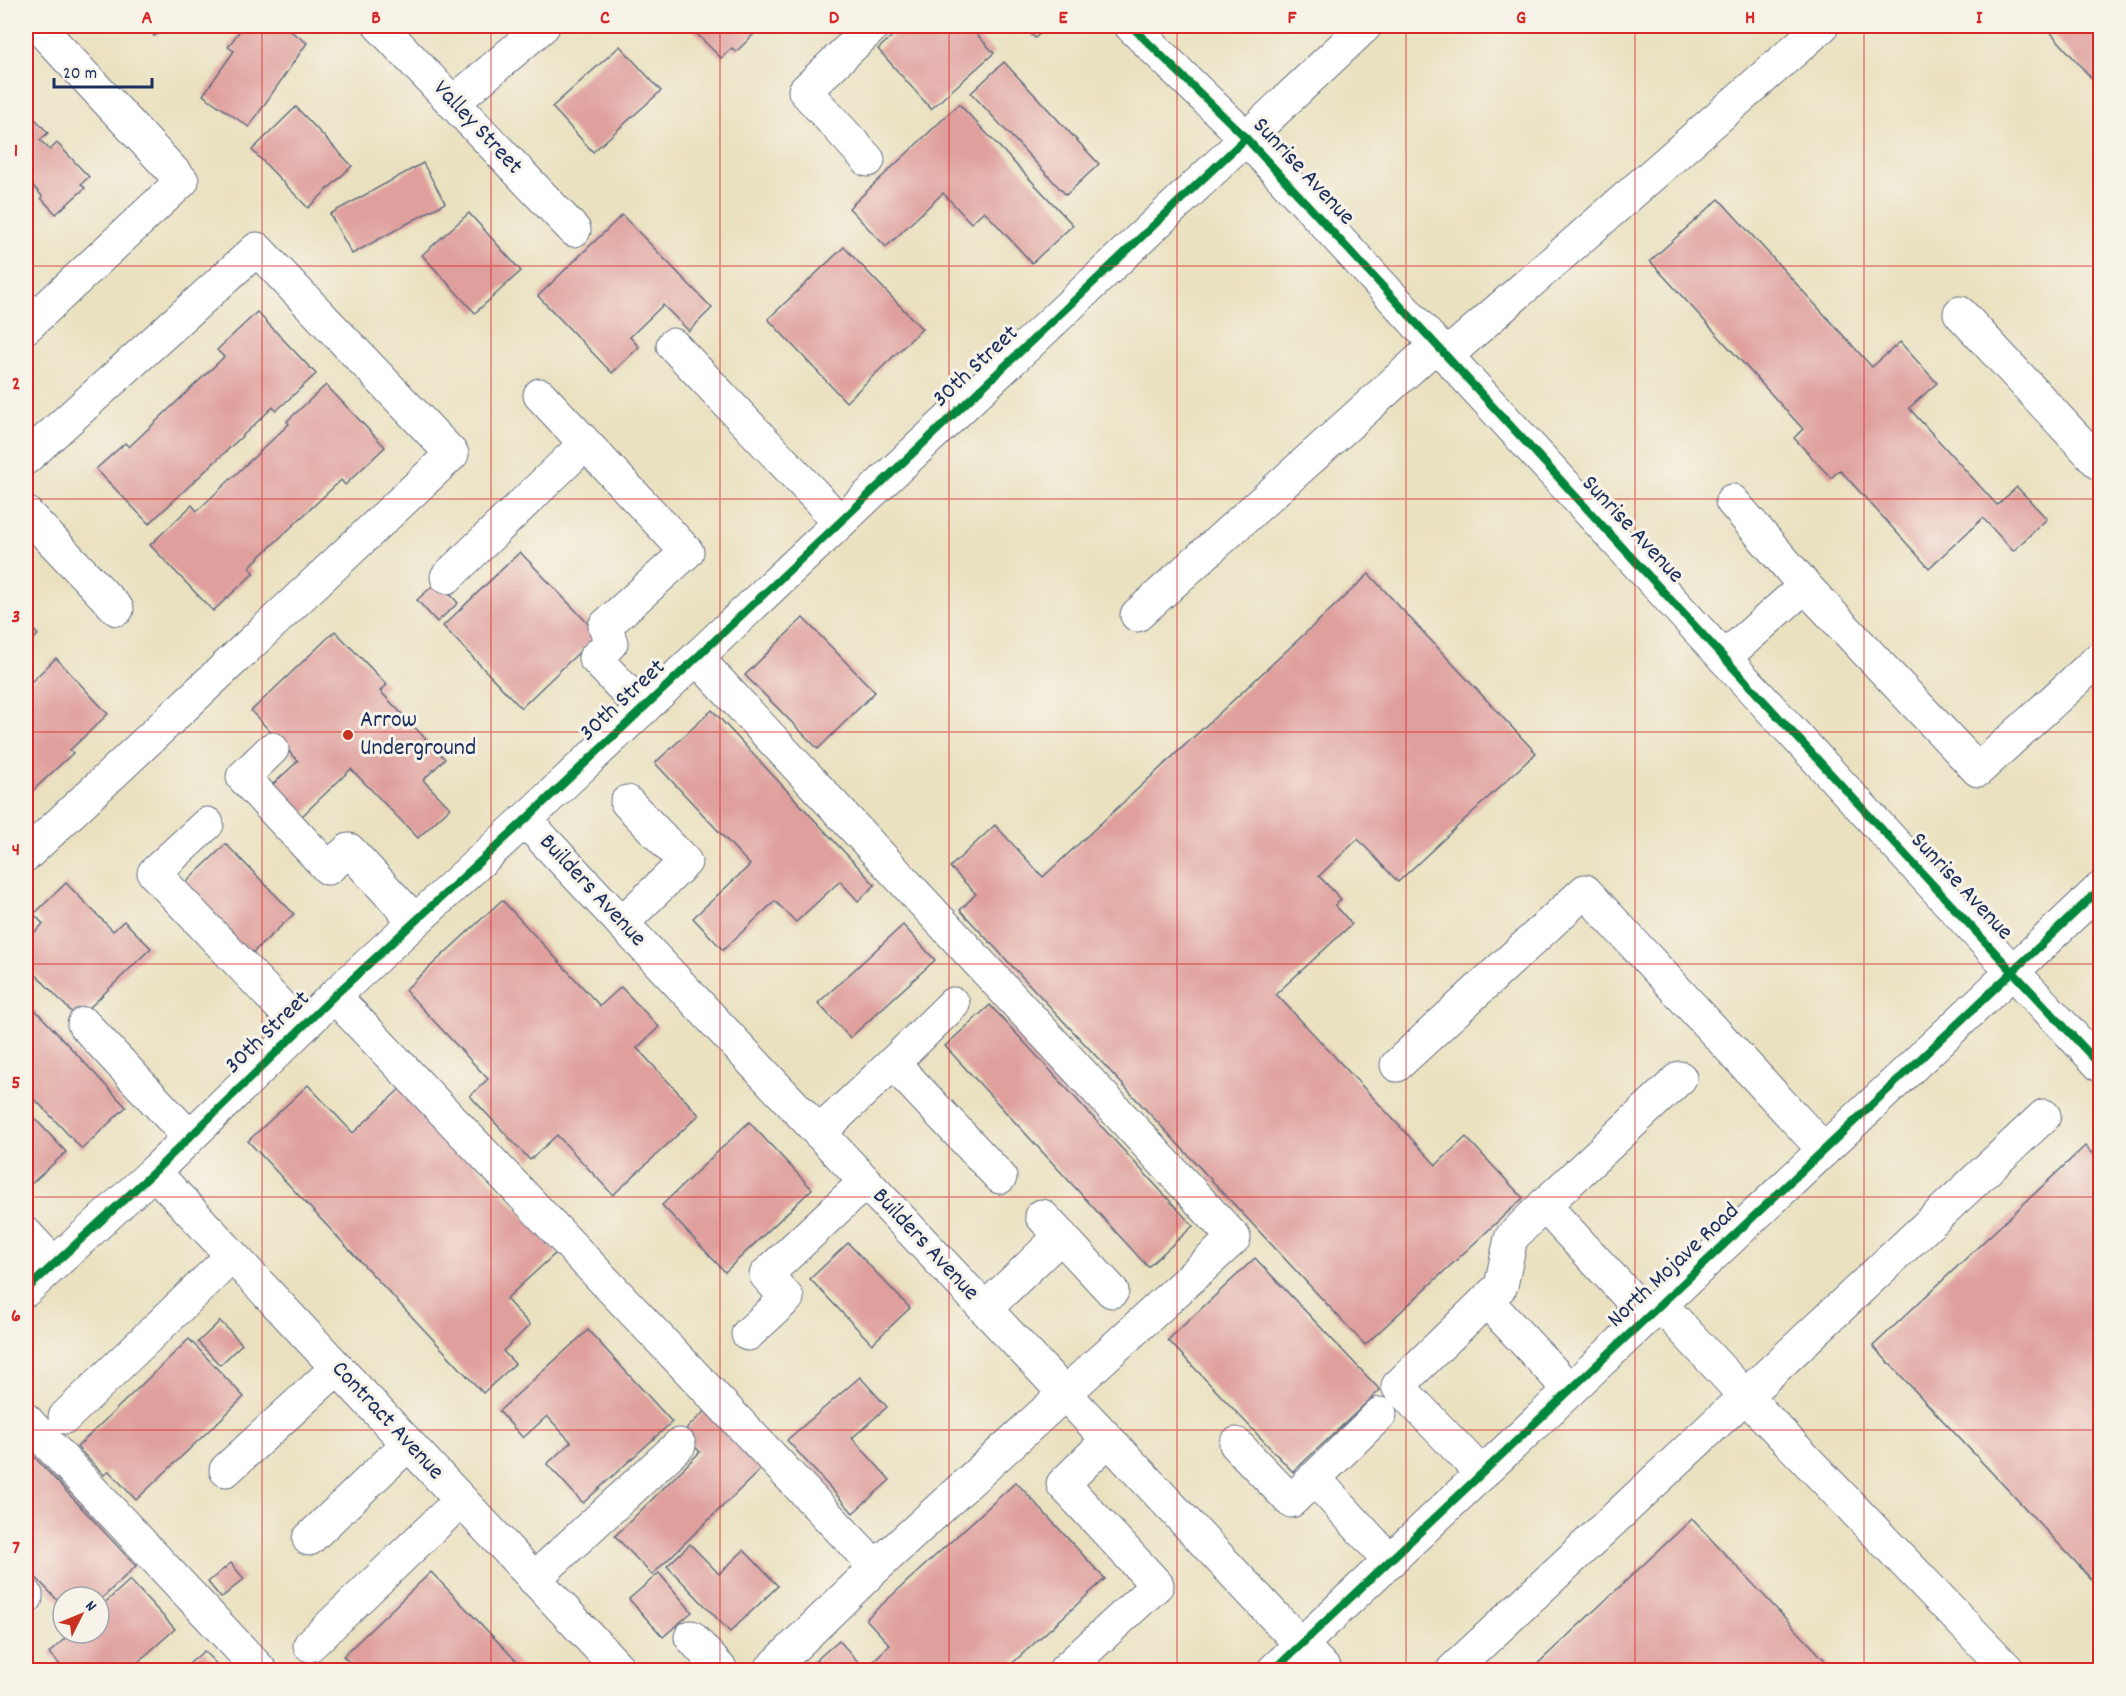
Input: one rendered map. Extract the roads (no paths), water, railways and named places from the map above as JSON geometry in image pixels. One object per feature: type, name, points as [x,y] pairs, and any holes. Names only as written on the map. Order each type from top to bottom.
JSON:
[{"type":"street","points":[[26,327],[182,181],[38,26]]},
{"type":"street","name":"Valley Street","points":[[380,26],[574,230]]},
{"type":"street","points":[[454,102],[543,26]]},
{"type":"street","points":[[868,160],[805,92],[873,26]]},
{"type":"street","name":"Sunrise Avenue","points":[[1131,26],[1246,138],[2100,1065]]},
{"type":"street","name":"30th Street","points":[[26,1290],[154,1172],[334,996],[643,709],[1365,26]]},
{"type":"street","points":[[1137,615],[1441,350],[1822,26]]},
{"type":"street","points":[[26,458],[257,249],[452,454],[26,855]]},
{"type":"street","points":[[1960,313],[2100,464]]},
{"type":"street","points":[[674,345],[840,522]]},
{"type":"street","points":[[540,395],[687,552],[605,627],[611,643],[595,658],[643,709]]},
{"type":"street","points":[[447,577],[585,444]]},
{"type":"street","points":[[1732,501],[1805,586],[1978,770],[2100,658]]},
{"type":"street","points":[[26,513],[117,609]]},
{"type":"street","points":[[1724,658],[1805,586]]},
{"type":"street","points":[[697,658],[1234,1238],[1066,1395],[876,1567],[770,1671]]},
{"type":"street","points":[[272,749],[243,777],[328,868],[349,850],[415,921]]},
{"type":"street","points":[[622,923],[685,862],[627,802]]},
{"type":"street","name":"Builders Avenue","points":[[525,820],[1325,1671]]},
{"type":"street","points":[[207,824],[154,873],[301,1028]]},
{"type":"street","name":"North Mojave Road","points":[[1274,1671],[2100,889]]},
{"type":"street","points":[[1397,1065],[1585,891],[1824,1150]]},
{"type":"street","points":[[334,996],[876,1567]]},
{"type":"street","points":[[819,1133],[953,1005]]},
{"type":"street","points":[[84,1024],[189,1137]]},
{"type":"street","points":[[893,1063],[1000,1177]]},
{"type":"street","points":[[1482,1474],[1398,1386],[1501,1286],[1511,1238],[1680,1078]]},
{"type":"street","points":[[1453,1671],[2044,1116]]},
{"type":"street","name":"Contract Avenue","points":[[154,1172],[620,1671]]},
{"type":"street","points":[[748,1334],[787,1298],[766,1275],[865,1182]]},
{"type":"street","points":[[1544,1205],[1745,1396],[2008,1671]]},
{"type":"street","points":[[985,1309],[1052,1226],[1112,1291]]},
{"type":"street","points":[[26,1234],[54,1264]]},
{"type":"street","points":[[65,1417],[232,1256]]},
{"type":"street","points":[[1486,1300],[1570,1390]]},
{"type":"street","points":[[226,1470],[338,1368]]},
{"type":"street","points":[[1236,1444],[1291,1501],[1380,1414]]},
{"type":"street","points":[[26,1420],[260,1671]]},
{"type":"street","points":[[1065,1671],[1157,1585],[1063,1484],[1108,1440]]},
{"type":"street","points":[[309,1539],[408,1444]]},
{"type":"street","points":[[534,1579],[679,1445]]},
{"type":"street","points":[[1314,1478],[1389,1561]]},
{"type":"street","points":[[310,1645],[461,1500]]},
{"type":"street","points":[[691,1638],[721,1671]]},
{"type":"place","name":"Arrow Underground","points":[[348,735]]}]
